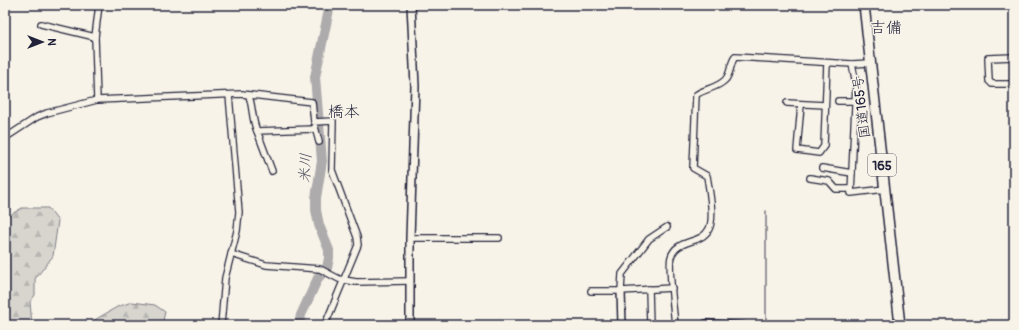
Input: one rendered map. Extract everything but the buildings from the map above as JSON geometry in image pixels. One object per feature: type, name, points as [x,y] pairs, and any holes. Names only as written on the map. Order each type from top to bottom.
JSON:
[{"type":"highway","name":"国道165号","points":[[864,5],[900,325]]},
{"type":"street","points":[[96,100],[95,37],[99,5]]},
{"type":"street","points":[[410,325],[410,238],[416,86],[411,5]]},
{"type":"street","points":[[41,24],[95,37]]},
{"type":"street","points":[[675,325],[670,259],[674,251],[682,244],[703,236],[710,225],[710,201],[707,176],[693,168],[696,95],[717,86],[726,80],[735,57],[827,63],[870,63]]},
{"type":"street","points":[[1014,57],[988,58],[989,81],[992,84],[1014,84]]},
{"type":"street","points":[[801,105],[797,150],[820,153],[824,146],[827,63]]},
{"type":"street","points":[[852,64],[856,84],[850,193],[885,189]]},
{"type":"street","points":[[221,325],[224,278],[231,254],[239,212],[229,95]]},
{"type":"street","points":[[5,138],[37,117],[96,100],[229,95],[312,102],[315,129],[319,142]]},
{"type":"street","points":[[249,96],[254,111],[253,123],[272,171]]},
{"type":"street","points":[[838,101],[855,101]]},
{"type":"street","points":[[787,103],[801,105],[825,105]]},
{"type":"street","points":[[314,122],[333,121],[332,170],[357,237],[358,245],[325,325]]},
{"type":"street","points":[[257,132],[315,129]]},
{"type":"street","points":[[822,168],[852,173]]},
{"type":"street","points":[[810,178],[829,182],[836,189],[851,190]]},
{"type":"street","points":[[622,325],[622,274],[649,239],[667,228]]},
{"type":"street","points":[[410,238],[499,238]]},
{"type":"street","points":[[231,254],[266,265],[320,269],[344,280],[356,282],[410,281]]},
{"type":"street","points":[[591,291],[672,288]]},
{"type":"street","points":[[649,290],[650,325]]},
{"type":"street","points":[[706,325],[706,323],[743,325]]},
{"type":"green space","points":[[22,208],[48,208],[58,221],[53,256],[35,279],[35,295],[30,302],[32,325],[5,325],[5,218]]},
{"type":"green space","points":[[132,302],[155,305],[165,312],[162,325],[86,325],[117,307]]},
{"type":"waterway","name":"米川","points":[[299,325],[301,315],[318,278],[327,268],[329,258],[329,250],[319,225],[316,210],[316,198],[322,161],[315,77],[330,5]]},
{"type":"waterway","points":[[766,211],[766,325]]},
{"type":"district","name":"吉備","points":[[886,27]]},
{"type":"district","name":"橋本","points":[[344,111]]}]
